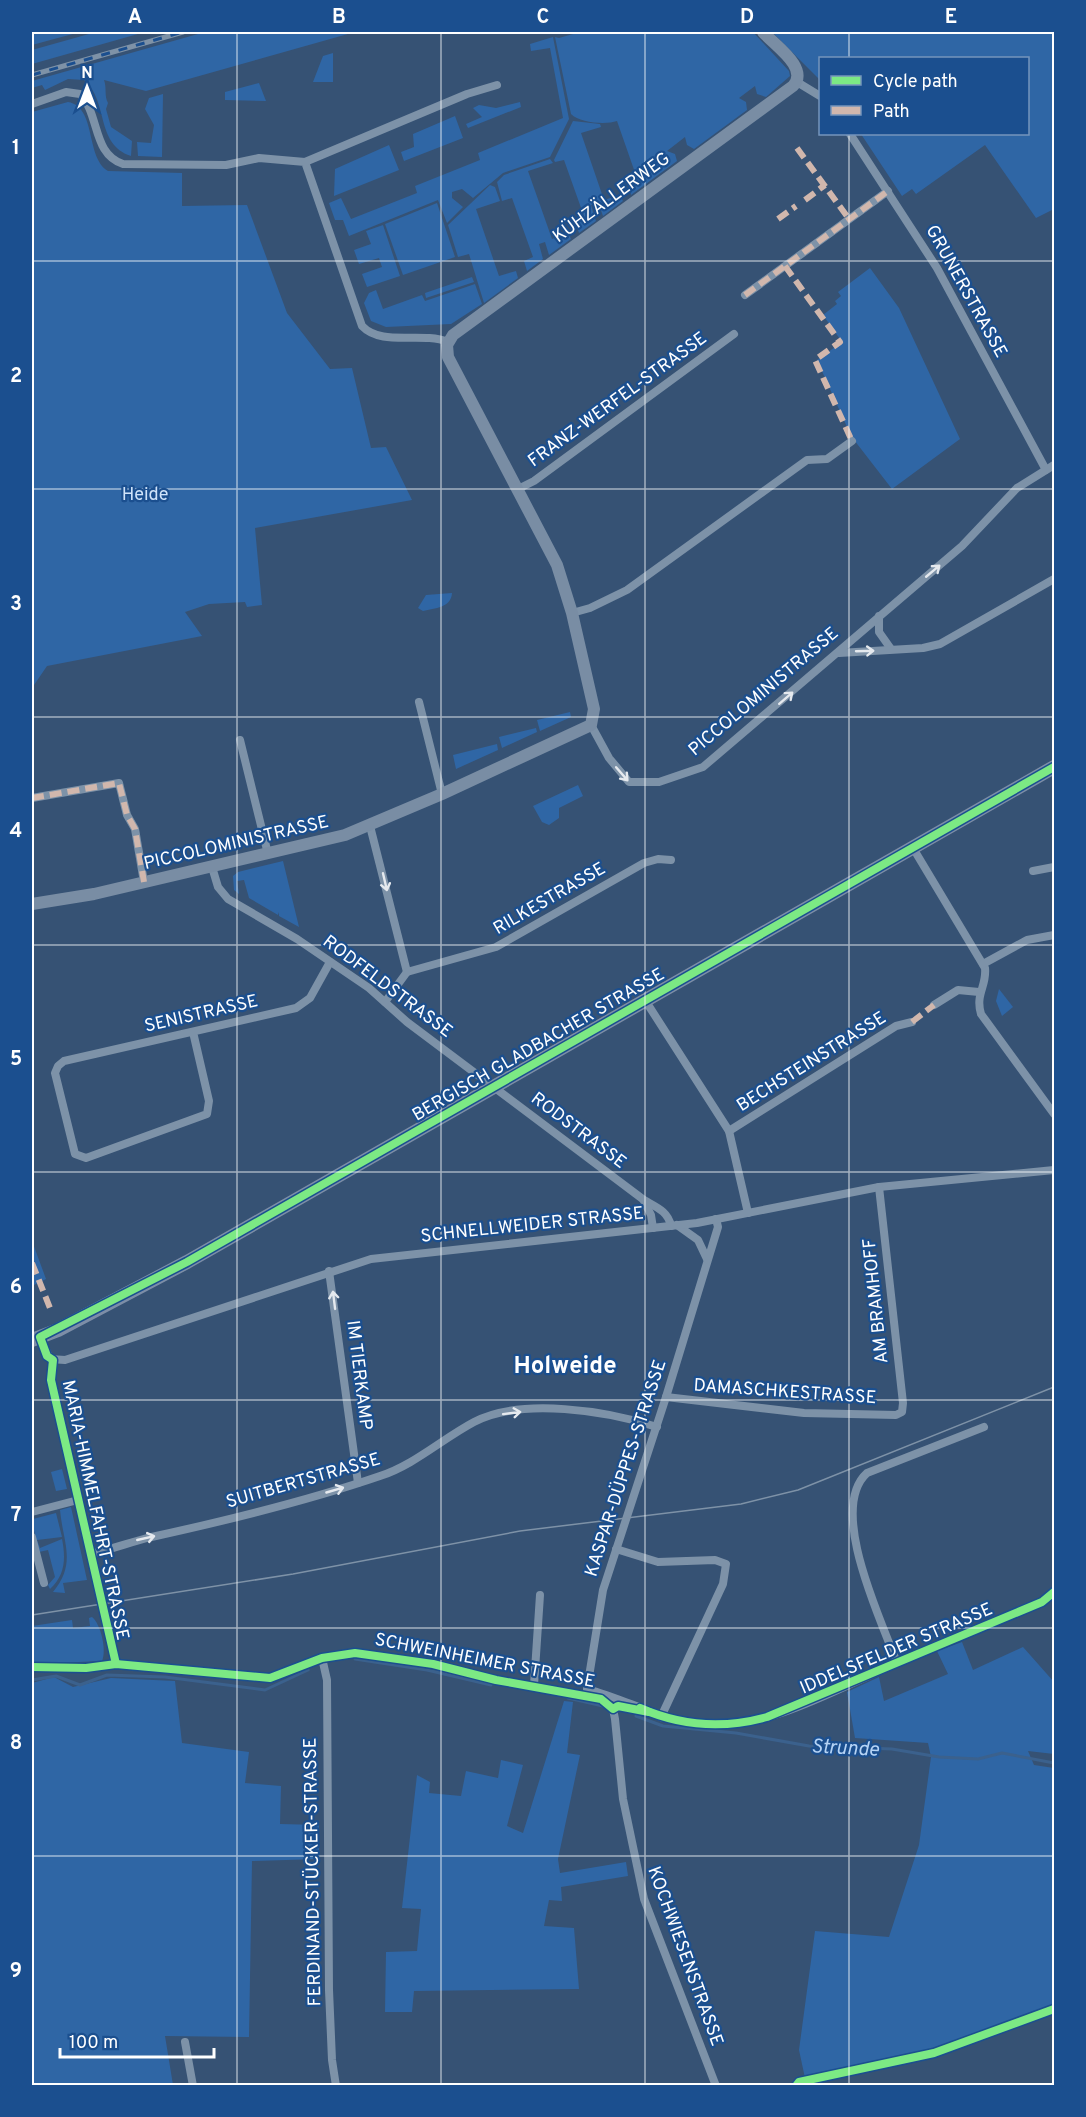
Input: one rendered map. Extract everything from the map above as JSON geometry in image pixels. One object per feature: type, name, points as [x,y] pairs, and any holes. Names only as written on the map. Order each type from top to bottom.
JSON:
[{"type":"main road","name":"BERGISCH GLADBACHER STRASSE","points":[[36,1339],[187,1262],[1054,767]]},
{"type":"street","points":[[763,32],[796,65],[799,74],[797,82],[819,95]]},
{"type":"street","name":"KÜHZÄLLERWEG","points":[[448,342],[453,335],[797,82]]},
{"type":"street","points":[[32,104],[73,91],[80,94],[89,105],[105,152],[112,159],[123,164],[226,165],[259,158],[305,162],[467,94],[497,85]]},
{"type":"street","name":"GRUNERSTRASSE","points":[[851,135],[937,268],[1046,471]]},
{"type":"street","points":[[305,162],[362,326],[380,337],[426,336],[448,342],[448,357],[551,551],[572,613],[594,709],[591,725]]},
{"type":"street","points":[[744,295],[888,191]]},
{"type":"street","name":"FRANZ-WERFEL-STRASSE","points":[[518,489],[534,481],[734,334]]},
{"type":"street","points":[[572,613],[590,608],[627,590],[807,460],[827,459],[852,441]]},
{"type":"street","name":"PICCOLOMINISTRASSE","points":[[32,904],[212,867],[370,826],[591,725],[609,758],[629,782],[645,784],[680,777],[712,761],[962,546],[1017,488],[1054,465]]},
{"type":"street","points":[[838,653],[922,648],[940,644],[1054,579]]},
{"type":"street","points":[[879,616],[879,632],[891,649]]},
{"type":"street","points":[[419,702],[442,794]]},
{"type":"street","points":[[240,740],[268,854]]},
{"type":"street","points":[[32,798],[119,783],[127,815],[135,829],[144,882]]},
{"type":"street","points":[[370,826],[407,972],[385,1002]]},
{"type":"street","points":[[913,848],[949,912],[983,964],[986,975],[978,1000],[983,1018],[1054,1114]]},
{"type":"street","name":"RILKESTRASSE","points":[[407,972],[496,947],[644,863],[658,859],[672,860]]},
{"type":"street","name":"RODFELDSTRASSE","points":[[212,867],[218,887],[228,899],[297,939],[330,962],[494,1086]]},
{"type":"street","points":[[1033,871],[1054,867]]},
{"type":"street","points":[[983,964],[1027,940],[1054,935]]},
{"type":"street","name":"SENISTRASSE","points":[[193,1032],[209,1101],[207,1114],[86,1158],[80,1158],[72,1149],[55,1074],[58,1066],[64,1061],[301,1007],[310,998],[330,962]]},
{"type":"street","points":[[934,1005],[958,990],[979,992]]},
{"type":"street","points":[[645,1000],[729,1131],[748,1213]]},
{"type":"street","name":"BECHSTEINSTRASSE","points":[[729,1131],[896,1026],[912,1022]]},
{"type":"street","name":"RODSTRASSE","points":[[494,1086],[667,1215],[674,1226]]},
{"type":"street","name":"SCHNELLWEIDER STRASSE","points":[[53,1360],[64,1360],[359,1262],[405,1254],[674,1226],[879,1187],[1054,1170]]},
{"type":"street","name":"AM BRAMHOFF","points":[[879,1187],[903,1403],[902,1412]]},
{"type":"street","points":[[644,1200],[651,1215],[653,1228]]},
{"type":"street","name":"KASPAR-DÜPPES-STRASSE","points":[[587,1689],[600,1602],[708,1260],[717,1227],[716,1219]]},
{"type":"street","points":[[674,1226],[698,1240],[708,1260]]},
{"type":"street","name":"IM TIERKAMP","points":[[328,1272],[358,1483]]},
{"type":"street","points":[[36,1339],[47,1356],[53,1360]]},
{"type":"street","name":"MARIA-HIMMELFAHRT-STRASSE","points":[[53,1360],[51,1380],[116,1664]]},
{"type":"street","name":"DAMASCHKESTRASSE","points":[[666,1397],[804,1413],[896,1415],[902,1412]]},
{"type":"street","name":"SUITBERTSTRASSE","points":[[90,1554],[219,1522],[394,1471],[476,1420],[496,1415],[581,1409],[606,1413],[657,1427]]},
{"type":"street","points":[[897,1663],[857,1558],[853,1535],[855,1494],[860,1479],[886,1465],[984,1427]]},
{"type":"street","points":[[32,1512],[78,1500]]},
{"type":"street","points":[[32,1536],[44,1583]]},
{"type":"street","points":[[616,1549],[658,1562],[715,1560],[726,1564],[723,1584],[661,1717]]},
{"type":"street","name":"IDDELSFELDER STRASSE","points":[[746,1723],[811,1701],[1042,1602],[1054,1592]]},
{"type":"street","points":[[534,1685],[540,1595]]},
{"type":"street","name":"SCHWEINHEIMER STRASSE","points":[[116,1664],[270,1678],[322,1658],[355,1653],[425,1663],[496,1680],[534,1685],[601,1699]]},
{"type":"street","name":"FERDINAND-STÜCKER-STRASSE","points":[[322,1658],[327,1680],[329,1990],[332,2060],[336,2085]]},
{"type":"street","name":"SCHWEINHEIMER STRASSE","points":[[587,1689],[612,1696],[661,1717],[708,1725],[746,1723]]},
{"type":"street","name":"KOCHWIESENSTRASSE","points":[[601,1699],[613,1709],[623,1799],[644,1899],[716,2085]]},
{"type":"street","points":[[185,2042],[193,2085]]},
{"type":"green space","points":[[32,32],[80,32],[32,45]]},
{"type":"green space","points":[[96,32],[145,32],[32,64],[32,50]]},
{"type":"green space","points":[[205,32],[355,32],[146,91],[104,80],[108,103],[106,109],[111,127],[132,141],[131,156],[112,142],[97,99],[84,80],[68,79],[45,90],[42,85],[32,88],[32,81]]},
{"type":"green space","points":[[572,32],[753,32],[789,71],[790,76],[766,97],[757,94],[755,86],[739,98],[746,102],[747,110],[694,149],[687,145],[685,137],[667,151],[675,154],[677,161],[631,195],[630,189],[639,184],[617,121],[593,122],[571,114],[555,37],[573,34]]},
{"type":"green space","points":[[772,32],[1054,32],[1054,209],[1036,218],[985,145],[916,194],[912,189],[902,196],[862,135],[1029,135],[1029,57],[819,57],[819,79]]},
{"type":"green space","points":[[553,37],[569,119],[550,157],[503,173],[473,198],[462,189],[452,192],[452,198],[463,207],[447,223],[438,200],[349,236],[343,220],[335,220],[329,203],[341,198],[351,219],[417,193],[415,186],[480,160],[478,153],[563,118],[550,48],[531,51],[530,44]]},
{"type":"green space","points":[[333,53],[333,82],[313,82],[323,56]]},
{"type":"green space","points":[[259,83],[266,101],[225,100],[225,92]]},
{"type":"green space","points":[[163,94],[162,157],[138,156],[137,142],[151,143],[154,125],[145,109],[149,98]]},
{"type":"green space","name":"Heide","points":[[68,102],[77,106],[83,113],[96,155],[108,171],[182,173],[182,206],[247,205],[287,313],[330,369],[352,368],[371,448],[386,447],[412,500],[255,528],[262,605],[247,607],[245,602],[209,604],[185,612],[202,636],[47,666],[32,688],[32,112]]},
{"type":"green space","points":[[520,102],[521,107],[468,128],[466,124],[482,117],[473,108],[479,105],[496,108]]},
{"type":"green space","points":[[455,116],[463,138],[404,161],[401,152],[414,147],[413,134]]},
{"type":"green space","points":[[573,121],[600,124],[601,127],[581,133],[604,200],[620,195],[623,201],[603,216],[598,202],[591,205],[596,221],[579,233],[576,224],[585,219],[564,160],[555,162],[554,160]]},
{"type":"green space","points":[[389,145],[399,170],[334,196],[335,169]]},
{"type":"green space","points":[[550,159],[553,163],[528,171],[552,239],[568,233],[571,239],[549,255],[545,242],[539,244],[543,259],[527,271],[524,261],[533,257],[512,198],[502,201],[497,182],[504,175]]},
{"type":"green space","points":[[490,185],[495,187],[500,201],[476,209],[499,276],[516,271],[518,278],[484,303],[469,254],[458,257],[448,225]]},
{"type":"green space","points":[[437,203],[455,257],[403,275],[385,224]]},
{"type":"green space","points":[[383,225],[400,276],[367,287],[362,274],[382,267],[379,258],[359,264],[354,250],[371,244],[366,231]]},
{"type":"green space","points":[[870,268],[899,308],[960,439],[892,489],[851,436],[817,360],[842,342],[823,315],[837,304],[835,301],[841,296],[838,292]]},
{"type":"green space","points":[[472,277],[474,282],[426,298],[425,293]]},
{"type":"green space","points":[[475,284],[482,304],[451,324],[386,327],[371,321],[364,303],[369,293],[376,290],[383,309],[422,295],[425,301]]},
{"type":"green space","points":[[452,593],[449,602],[442,606],[423,611],[418,608],[426,595]]},
{"type":"green space","points":[[570,712],[571,717],[540,731],[537,720]]},
{"type":"green space","points":[[536,728],[537,732],[502,748],[499,737]]},
{"type":"green space","points":[[497,744],[498,750],[456,769],[453,755]]},
{"type":"green space","points":[[578,785],[583,796],[559,808],[559,818],[549,825],[542,822],[533,806]]},
{"type":"green space","points":[[283,861],[299,927],[279,916],[279,912],[278,915],[249,898],[244,880],[237,881],[239,894],[234,890],[233,876],[238,872]]},
{"type":"green space","points":[[999,989],[1013,1007],[1002,1016],[996,1001]]},
{"type":"green space","points":[[32,1241],[46,1279],[32,1286]]},
{"type":"green space","points":[[62,1469],[67,1489],[56,1491],[51,1472]]},
{"type":"green space","points":[[71,1507],[87,1580],[63,1583],[65,1593],[53,1592],[65,1572],[67,1562],[60,1510]]},
{"type":"green space","points":[[56,1513],[62,1537],[37,1540],[40,1548],[62,1539],[63,1566],[59,1578],[50,1589],[48,1585],[55,1577],[48,1550],[39,1552],[32,1522],[33,1519]]},
{"type":"green space","points":[[92,1617],[98,1625],[102,1638],[104,1651],[102,1661],[32,1664],[32,1626],[72,1620],[73,1628],[90,1626],[89,1618]]},
{"type":"green space","points":[[962,1642],[973,1670],[1023,1647],[1054,1682],[1054,1754],[1028,1751],[1034,1765],[1054,1768],[1054,2007],[933,2051],[805,2078],[799,2050],[815,1931],[889,1937],[919,1845],[931,1757],[928,1743],[855,1738],[847,1692],[879,1677],[884,1701],[948,1674],[937,1651]]},
{"type":"green space","points":[[54,1677],[73,1687],[111,1678],[175,1681],[182,1743],[249,1752],[245,1783],[281,1786],[280,1824],[319,1825],[319,1859],[252,1861],[249,2037],[165,2036],[173,2085],[32,2085],[32,1683]]},
{"type":"green space","points":[[564,1701],[573,1702],[567,1753],[580,1755],[558,1859],[560,1873],[626,1862],[628,1876],[561,1887],[562,1901],[549,1900],[544,1926],[574,1928],[579,1989],[414,1991],[412,2012],[385,2012],[386,1952],[417,1951],[421,1909],[402,1908],[417,1775],[430,1782],[429,1793],[461,1796],[466,1771],[498,1778],[501,1760],[523,1765],[507,1826],[523,1833]]},
{"type":"waterway","name":"Strunde","points":[[355,1659],[427,1670],[491,1685]]},
{"type":"waterway","name":"Strunde","points":[[32,1680],[56,1676],[80,1685],[107,1675],[165,1677],[265,1690],[308,1670]]},
{"type":"waterway","name":"Strunde","points":[[568,1698],[603,1706]]},
{"type":"waterway","name":"Strunde","points":[[636,1716],[663,1726],[736,1733],[809,1746],[892,1749],[939,1757],[978,1759],[1002,1753],[1054,1763]]},
{"type":"tram line","points":[[32,1615],[293,1574],[520,1531],[741,1504],[798,1490],[1054,1387]]},
{"type":"railway","points":[[32,75],[183,32]]},
{"type":"marked path","points":[[797,148],[849,219]]},
{"type":"marked path","points":[[805,200],[825,185]]},
{"type":"marked path","points":[[745,295],[888,191]]},
{"type":"marked path","points":[[778,219],[796,206]]},
{"type":"marked path","points":[[785,266],[840,342],[815,360],[852,441]]},
{"type":"marked path","points":[[32,798],[119,783],[127,815],[135,829],[144,882]]},
{"type":"marked path","points":[[912,1022],[934,1005]]},
{"type":"marked path","points":[[32,1263],[52,1313]]},
{"type":"cycle path","points":[[116,1664],[51,1380],[53,1360],[47,1356],[40,1337],[187,1262],[1054,767]]},
{"type":"cycle path","points":[[640,1708],[671,1719],[703,1724],[735,1723],[767,1717],[1042,1602],[1054,1592]]},
{"type":"cycle path","points":[[32,1667],[86,1668],[116,1664],[270,1678],[322,1658],[355,1653],[433,1664],[496,1680],[601,1699],[613,1709],[618,1706],[649,1712]]},
{"type":"cycle path","points":[[796,2086],[799,2082],[934,2053],[1054,2009]]},
{"type":"district","name":"Holweide","points":[[565,1365]]}]
